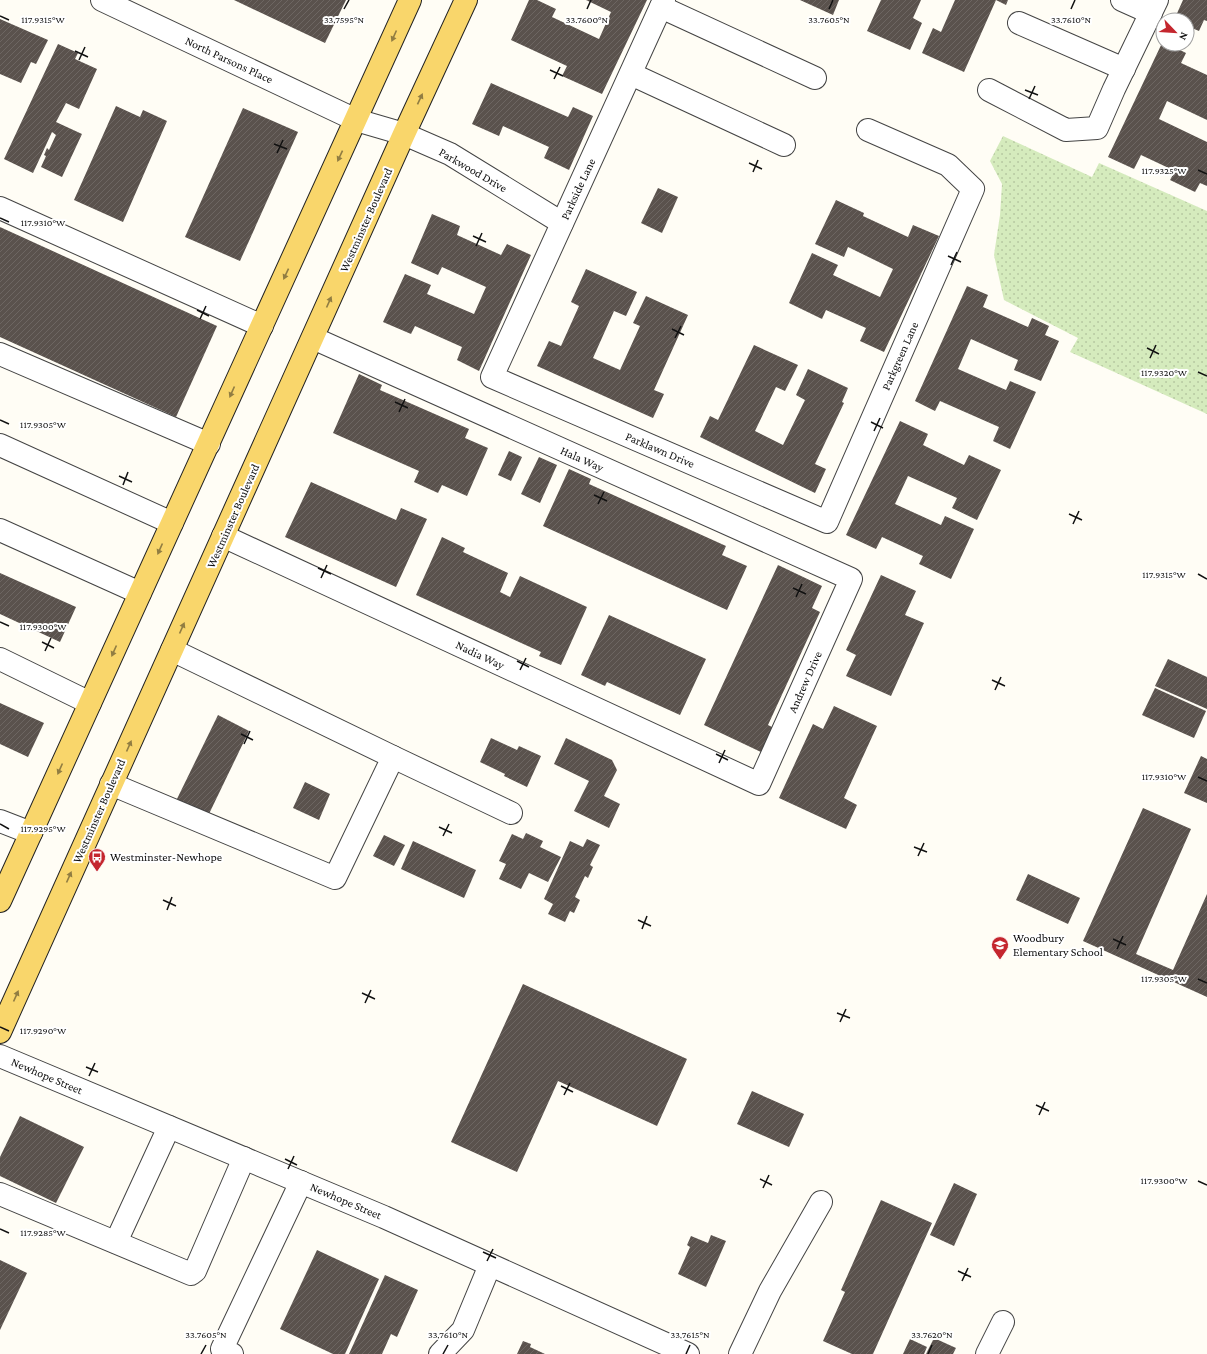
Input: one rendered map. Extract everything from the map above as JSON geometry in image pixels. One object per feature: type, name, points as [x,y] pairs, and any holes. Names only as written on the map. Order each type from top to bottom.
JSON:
[{"type":"main road","points":[[0,901],[410,0]]},
{"type":"main road","name":"Westminster Boulevard","points":[[0,1032],[404,134],[466,0]]},
{"type":"street","name":"North Parsons Place","points":[[102,0],[356,120]]},
{"type":"street","points":[[989,90],[1066,130],[1097,128],[1154,6],[1122,0]]},
{"type":"street","points":[[663,3],[815,78]]},
{"type":"street","name":"Parkside Lane","points":[[492,377],[663,3]]},
{"type":"street","points":[[1019,23],[1124,69]]},
{"type":"street","points":[[631,74],[784,145]]},
{"type":"street","name":"Parkwood Drive","points":[[356,120],[404,134],[450,154],[562,223]]},
{"type":"street","name":"Parkgreen Lane","points":[[827,522],[973,189],[948,165],[868,130]]},
{"type":"street","points":[[0,208],[262,326]]},
{"type":"street","name":"Hala Way","points":[[313,338],[851,579]]},
{"type":"street","points":[[0,354],[209,444]]},
{"type":"street","name":"Parklawn Drive","points":[[492,377],[827,522]]},
{"type":"street","points":[[0,445],[172,523]]},
{"type":"street","points":[[0,530],[140,593]]},
{"type":"street","name":"Nadia Way","points":[[223,536],[759,784]]},
{"type":"street","name":"Andrew Drive","points":[[759,784],[851,579]]},
{"type":"street","points":[[172,650],[511,813]]},
{"type":"street","points":[[0,660],[90,703]]},
{"type":"street","points":[[111,784],[335,878],[393,757]]},
{"type":"street","points":[[0,821],[31,833]]},
{"type":"street","name":"Newhope Street","points":[[0,1056],[391,1220],[688,1354]]},
{"type":"street","points":[[116,1242],[169,1127]]},
{"type":"street","points":[[0,1194],[190,1274],[195,1270],[244,1158]]},
{"type":"street","points":[[232,1354],[222,1349],[301,1182]]},
{"type":"street","points":[[740,1354],[770,1291],[821,1202]]},
{"type":"street","points":[[440,1354],[463,1330],[490,1265]]},
{"type":"street","points":[[987,1354],[1003,1322]]},
{"type":"green space","points":[[1003,136],[1092,177],[1099,163],[1207,211],[1207,414],[1070,352],[1078,338],[1004,300],[994,255],[1000,215],[1002,184],[990,161]]},
{"type":"building","points":[[234,0],[346,0],[325,43]]},
{"type":"building","points":[[529,0],[537,0],[556,9],[552,17],[599,39],[611,12],[586,0],[647,0],[602,94],[562,76],[567,66],[511,40]]},
{"type":"building","points":[[800,0],[839,0],[833,15]]},
{"type":"building","points":[[881,0],[921,0],[913,18],[922,23],[910,50],[867,31]]},
{"type":"building","points":[[955,0],[996,0],[964,72],[922,53],[933,28],[941,32]]},
{"type":"building","points":[[996,0],[1008,0],[1006,5]]},
{"type":"building","points":[[1183,0],[1207,0],[1207,21],[1204,20],[1199,31],[1195,29],[1195,12],[1178,12]]},
{"type":"building","points":[[0,19],[48,40],[36,64],[31,62],[21,83],[0,74]]},
{"type":"building","points":[[58,44],[78,53],[75,59],[97,69],[79,109],[66,103],[56,122],[82,134],[62,177],[41,167],[46,156],[44,155],[47,148],[49,150],[56,135],[52,132],[33,173],[4,159]]},
{"type":"building","points":[[1158,52],[1186,53],[1181,63],[1207,75],[1207,120],[1167,101],[1159,119],[1207,142],[1207,186],[1200,183],[1195,192],[1170,180],[1175,171],[1141,155],[1134,169],[1108,157]]},
{"type":"building","points":[[491,83],[568,117],[573,107],[593,116],[569,170],[544,158],[549,147],[503,126],[499,136],[472,124]]},
{"type":"building","points":[[116,106],[140,117],[143,110],[167,121],[123,222],[74,200]]},
{"type":"building","points":[[243,108],[298,132],[240,261],[185,237]]},
{"type":"building","points":[[658,188],[678,197],[662,233],[641,223]]},
{"type":"building","points":[[836,200],[864,213],[863,216],[908,237],[913,225],[939,236],[884,352],[860,341],[866,328],[826,310],[822,319],[789,303],[812,253],[838,265],[833,275],[880,297],[893,269],[848,247],[844,257],[815,244]]},
{"type":"building","points":[[432,214],[460,226],[457,235],[501,255],[507,244],[531,255],[479,371],[457,360],[462,347],[415,326],[411,334],[383,322],[405,274],[431,285],[427,294],[474,314],[486,287],[442,267],[438,275],[411,263]]},
{"type":"building","points":[[0,227],[217,326],[176,417],[0,337]]},
{"type":"building","points":[[586,269],[637,292],[626,316],[614,311],[593,358],[620,370],[640,326],[633,323],[646,296],[688,315],[654,390],[664,394],[653,418],[537,366],[549,341],[561,346],[579,306],[571,302]]},
{"type":"building","points":[[967,286],[988,295],[983,307],[1028,327],[1032,318],[1049,326],[1045,335],[1059,341],[1041,381],[1014,370],[1018,360],[971,339],[958,369],[1006,390],[1010,381],[1036,392],[1010,449],[993,441],[999,427],[940,401],[935,411],[915,401]]},
{"type":"building","points":[[754,345],[798,365],[785,391],[776,387],[755,431],[783,445],[805,400],[796,395],[808,369],[848,388],[842,402],[844,403],[815,464],[826,469],[815,493],[700,437],[710,416],[718,420]]},
{"type":"building","points":[[359,374],[382,385],[380,390],[469,429],[465,438],[488,448],[467,496],[442,485],[438,493],[414,482],[419,471],[333,433]]},
{"type":"building","points":[[900,421],[928,434],[923,445],[964,465],[969,455],[1001,470],[977,520],[952,508],[957,498],[908,476],[895,504],[941,525],[945,516],[974,529],[951,579],[919,564],[923,556],[882,537],[876,549],[846,535]]},
{"type":"building","points":[[509,451],[522,457],[511,481],[498,475]]},
{"type":"building","points":[[539,457],[557,465],[540,503],[521,494]]},
{"type":"building","points":[[569,469],[591,479],[589,484],[726,546],[722,555],[747,566],[727,610],[543,526]]},
{"type":"building","points":[[311,482],[396,520],[401,508],[427,519],[396,587],[285,537]]},
{"type":"building","points":[[442,537],[465,548],[463,552],[508,573],[500,592],[510,597],[520,576],[587,607],[561,665],[539,656],[541,652],[416,595]]},
{"type":"building","points":[[778,565],[822,586],[812,608],[820,612],[768,725],[774,728],[763,753],[704,725]]},
{"type":"building","points":[[0,573],[76,607],[60,642],[0,614]]},
{"type":"building","points":[[881,575],[916,591],[905,615],[924,623],[891,696],[846,676],[856,655],[846,650]]},
{"type":"building","points":[[609,615],[706,659],[680,715],[607,682],[605,686],[581,675]]},
{"type":"building","points":[[1168,659],[1207,677],[1207,709],[1155,686]]},
{"type":"building","points":[[1155,688],[1206,711],[1194,738],[1142,715]]},
{"type":"building","points":[[0,703],[44,723],[28,757],[0,744]]},
{"type":"building","points":[[834,706],[877,726],[844,798],[857,805],[846,829],[779,798],[813,724],[823,729]]},
{"type":"building","points":[[218,715],[249,731],[207,818],[175,803]]},
{"type":"building","points":[[491,738],[517,750],[519,746],[541,756],[527,787],[480,762]]},
{"type":"building","points":[[566,738],[612,760],[617,770],[604,796],[620,804],[609,828],[574,811],[589,781],[554,764]]},
{"type":"building","points":[[1201,756],[1207,759],[1207,803],[1184,793]]},
{"type":"building","points":[[305,782],[330,794],[319,820],[293,808]]},
{"type":"building","points":[[1143,808],[1191,829],[1136,954],[1173,970],[1207,894],[1207,997],[1083,941]]},
{"type":"building","points":[[526,833],[543,841],[540,847],[561,857],[548,882],[529,873],[521,889],[499,879],[506,864],[499,861],[512,834],[523,839]]},
{"type":"building","points":[[384,835],[405,845],[394,866],[373,856]]},
{"type":"building","points":[[587,839],[600,845],[590,865],[593,867],[588,878],[585,876],[575,897],[580,900],[574,913],[570,911],[565,922],[548,914],[553,904],[544,899],[570,841],[583,847]]},
{"type":"building","points":[[413,841],[476,870],[464,898],[401,869]]},
{"type":"building","points":[[1028,874],[1080,898],[1068,924],[1016,900]]},
{"type":"building","points":[[523,984],[687,1059],[657,1126],[558,1081],[517,1172],[451,1142]]},
{"type":"building","points":[[752,1091],[804,1114],[789,1147],[737,1124]]},
{"type":"building","points":[[20,1116],[84,1147],[56,1203],[0,1176],[0,1157]]},
{"type":"building","points":[[954,1183],[977,1194],[954,1246],[930,1235]]},
{"type":"building","points":[[881,1200],[932,1223],[873,1354],[852,1354],[823,1341],[845,1292],[841,1290]]},
{"type":"building","points":[[711,1235],[726,1241],[706,1287],[678,1274],[690,1247],[687,1245],[691,1236],[708,1243]]},
{"type":"building","points":[[317,1250],[379,1279],[345,1354],[333,1354],[280,1329]]},
{"type":"building","points":[[0,1260],[27,1273],[0,1330]]},
{"type":"building","points":[[385,1275],[418,1290],[397,1337],[391,1334],[382,1354],[349,1354]]},
{"type":"building","points":[[934,1338],[956,1348],[953,1354],[926,1354]]},
{"type":"building","points":[[910,1339],[927,1347],[924,1354],[903,1354]]},
{"type":"building","points":[[523,1341],[531,1344],[530,1347],[545,1354],[517,1354]]},
{"type":"place","name":"Westminster-Newhope","points":[[97,872]]},
{"type":"place","name":"Woodbury Elementary School","points":[[1000,960]]}]
